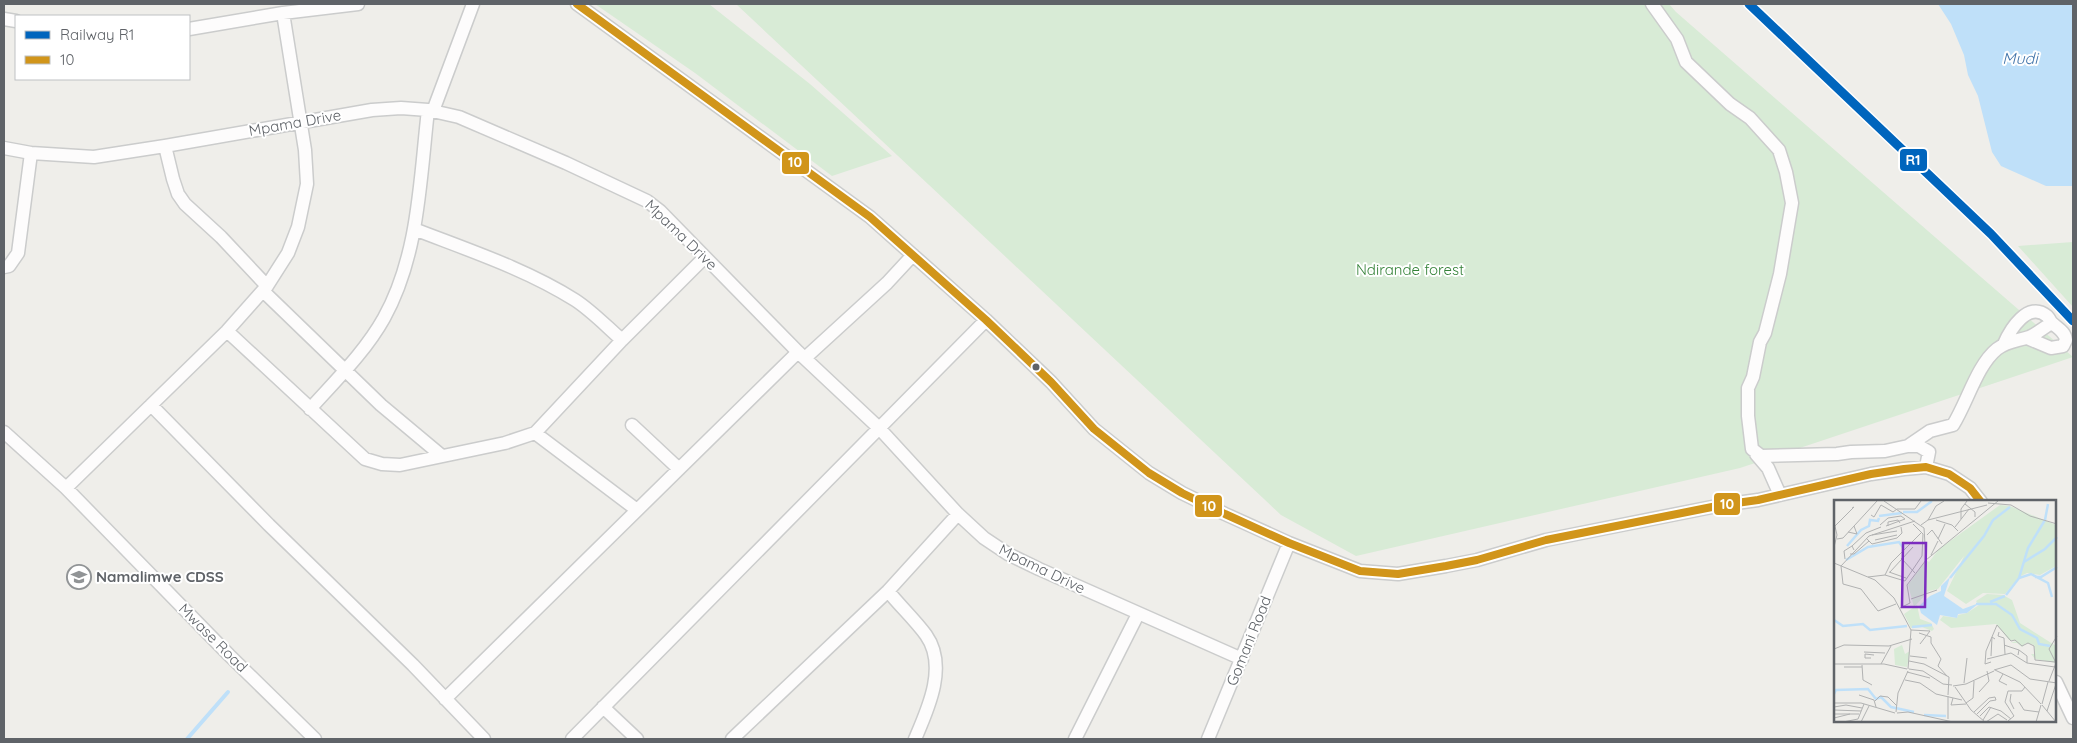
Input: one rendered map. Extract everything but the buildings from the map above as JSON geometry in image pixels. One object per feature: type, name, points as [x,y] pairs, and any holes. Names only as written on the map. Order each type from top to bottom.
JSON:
[{"type":"street","points":[[190,29],[283,13],[358,4]]},
{"type":"street","points":[[310,410],[370,340],[385,316],[412,244],[431,111],[473,4]]},
{"type":"street","points":[[577,4],[870,217],[986,320],[1051,382],[1094,429],[1149,473],[1201,502],[1289,543],[1360,571],[1398,574],[1477,560],[1546,540],[1780,495],[1871,474],[1926,467],[1949,474],[1961,481],[1979,500]]},
{"type":"street","points":[[1652,4],[1677,39],[1686,62],[1730,104],[1750,118],[1779,150],[1792,196],[1780,274],[1765,333],[1757,353],[1754,377],[1748,388],[1750,443],[1756,454],[1768,468],[1780,495]]},
{"type":"street","points":[[66,488],[227,331],[265,288],[288,253],[303,208],[306,175],[305,150],[283,13]]},
{"type":"street","name":"Mpama Drive","points":[[4,148],[31,153],[94,157],[372,110],[431,111],[459,117],[633,193],[660,211],[802,355],[879,428],[958,514],[984,538],[1008,554],[1138,614],[1242,659]]},
{"type":"street","points":[[165,146],[178,194],[185,204],[221,237],[265,288],[345,370],[381,405],[442,456]]},
{"type":"street","points":[[4,267],[9,266],[18,253],[31,153]]},
{"type":"street","points":[[414,229],[536,279],[576,301],[622,340]]},
{"type":"street","points":[[445,699],[679,469],[802,355],[887,283],[913,255]]},
{"type":"street","points":[[227,331],[365,459],[382,464],[400,465],[505,443],[534,432],[704,257]]},
{"type":"street","points":[[2004,344],[2018,320],[2029,313],[2039,312],[2047,316],[2066,336],[2063,346],[2051,348],[2027,338]]},
{"type":"street","points":[[572,739],[986,320]]},
{"type":"street","points":[[1908,446],[1930,431],[1953,426],[1983,366],[1995,350],[2004,344],[2027,338],[2052,323]]},
{"type":"street","points":[[151,405],[269,525],[413,665],[484,739]]},
{"type":"street","points":[[632,425],[679,469]]},
{"type":"street","name":"Mwase Road","points":[[4,432],[66,488],[229,655],[315,739]]},
{"type":"street","points":[[534,432],[637,510]]},
{"type":"street","points":[[1756,454],[1761,456],[1836,454],[1919,446],[1929,452],[1926,467]]},
{"type":"street","points":[[732,739],[888,591],[958,514]]},
{"type":"street","name":"Gomani Road","points":[[1208,739],[1289,543]]},
{"type":"street","points":[[888,591],[926,636],[933,648],[934,686],[926,713],[915,739]]},
{"type":"street","points":[[1075,739],[1138,614]]},
{"type":"street","points":[[2057,684],[2073,718]]},
{"type":"street","points":[[603,708],[637,739]]},
{"type":"green space","points":[[595,4],[709,4],[810,84],[892,156],[832,176],[695,73]]},
{"type":"green space","name":"Ndirande forest","points":[[736,4],[1669,4],[2073,357],[1740,468],[1356,556],[1281,515]]},
{"type":"green space","points":[[2073,242],[2073,307],[2018,246]]},
{"type":"water","name":"Mudi","points":[[1938,4],[2073,4],[2073,186],[2046,186],[2001,166],[1992,152],[1978,96],[1968,75],[1964,55],[1951,24]]},
{"type":"waterway","points":[[187,739],[228,692]]},
{"type":"rail line","name":"R1","points":[[1749,4],[1991,234],[2073,321]]},
{"type":"transit line","name":"10","points":[[577,4],[870,217],[986,320],[1051,382],[1094,429],[1149,473],[1182,493],[1225,514],[1289,543],[1360,571],[1398,574],[1446,566],[1477,560],[1546,540],[1722,505],[1758,500],[1871,474],[1904,469],[1926,467],[1949,474],[1970,488],[1979,500]]},
{"type":"place","name":"Namalimwe CDSS","points":[[79,577]]}]
